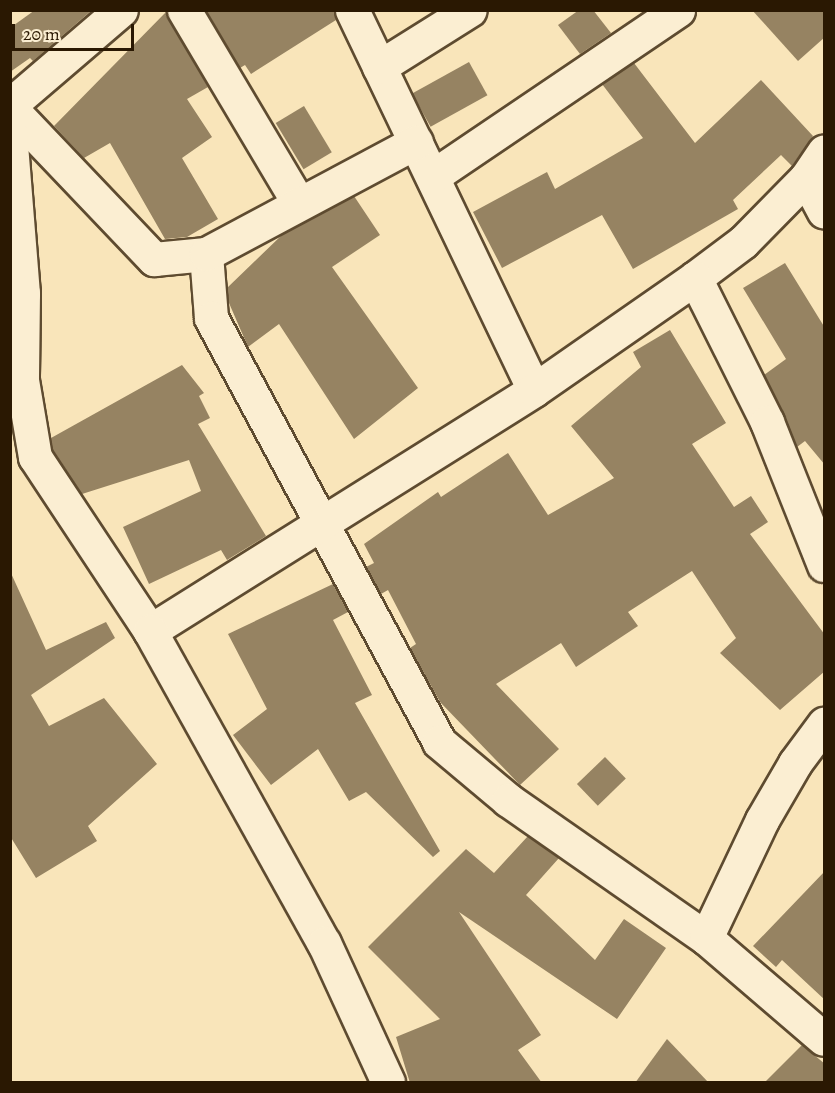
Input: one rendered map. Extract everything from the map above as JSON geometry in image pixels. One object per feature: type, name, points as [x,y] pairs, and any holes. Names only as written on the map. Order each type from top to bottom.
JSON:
[{"type":"street","points":[[121,10],[10,107],[154,259],[206,254],[298,202],[416,142]]},
{"type":"street","points":[[184,10],[298,202]]},
{"type":"street","points":[[352,10],[534,390]]},
{"type":"street","points":[[379,67],[471,10]]},
{"type":"street","points":[[433,176],[678,10]]},
{"type":"street","points":[[10,132],[23,293],[16,382],[35,457],[150,631],[324,943],[388,1083]]},
{"type":"street","points":[[150,631],[534,390],[695,278],[743,242],[806,178],[825,151]]},
{"type":"street","points":[[806,178],[825,212]]},
{"type":"street","points":[[206,254],[211,318],[324,521],[439,742],[508,800],[706,938],[825,1040]]},
{"type":"street","points":[[695,278],[767,422],[825,565]]},
{"type":"street","points":[[706,938],[762,820],[795,763],[825,724]]},
{"type":"building","points":[[35,10],[92,10],[33,61],[30,58],[10,72],[10,28]]},
{"type":"building","points":[[206,10],[334,10],[336,20],[251,74],[245,65],[240,68]]},
{"type":"building","points":[[579,10],[593,10],[611,33],[580,54],[558,25]]},
{"type":"building","points":[[752,10],[825,10],[825,37],[798,61]]},
{"type":"building","points":[[166,12],[208,87],[187,99],[212,137],[182,158],[218,219],[187,237],[165,239],[110,143],[84,158],[54,126]]},
{"type":"building","points":[[469,62],[487,95],[431,127],[412,94]]},
{"type":"building","points":[[634,63],[695,143],[761,80],[813,136],[792,166],[781,155],[733,200],[738,209],[633,269],[602,215],[502,268],[473,212],[547,172],[555,189],[643,138],[602,84]]},
{"type":"building","points":[[304,106],[332,152],[304,169],[276,123]]},
{"type":"building","points":[[354,196],[380,235],[332,267],[418,388],[354,439],[279,324],[248,347],[229,303],[227,288],[284,233]]},
{"type":"building","points":[[785,263],[825,328],[825,465],[805,441],[797,447],[764,375],[786,359],[743,288]]},
{"type":"building","points":[[670,330],[726,423],[692,444],[734,507],[751,496],[768,522],[750,534],[825,635],[825,671],[780,710],[720,653],[736,638],[692,571],[628,612],[638,626],[576,667],[561,643],[496,684],[559,749],[520,785],[440,702],[410,648],[416,644],[388,590],[381,594],[366,567],[374,563],[364,544],[438,492],[441,497],[508,453],[548,515],[614,478],[571,426],[641,367],[633,352]]},
{"type":"building","points":[[182,365],[204,393],[199,396],[210,418],[198,424],[266,536],[227,560],[221,550],[149,584],[123,527],[201,491],[189,460],[82,494],[53,450],[51,438]]},
{"type":"building","points":[[10,571],[46,650],[106,622],[115,638],[31,695],[49,726],[104,698],[157,764],[88,826],[97,841],[36,878],[10,836]]},
{"type":"building","points":[[333,584],[348,612],[333,620],[372,695],[355,703],[440,851],[433,857],[366,792],[349,801],[318,749],[271,785],[233,735],[267,709],[228,634]]},
{"type":"building","points":[[605,757],[626,779],[598,806],[577,784]]},
{"type":"building","points":[[528,836],[559,858],[526,895],[595,960],[624,919],[666,948],[617,1019],[459,912],[541,1035],[518,1050],[542,1083],[410,1083],[396,1037],[440,1019],[368,947],[466,849],[494,873]]},
{"type":"building","points":[[825,871],[825,1000],[782,960],[776,967],[753,946]]},
{"type":"building","points":[[667,1039],[709,1083],[635,1083]]},
{"type":"building","points":[[802,1045],[825,1064],[825,1083],[764,1083]]}]
